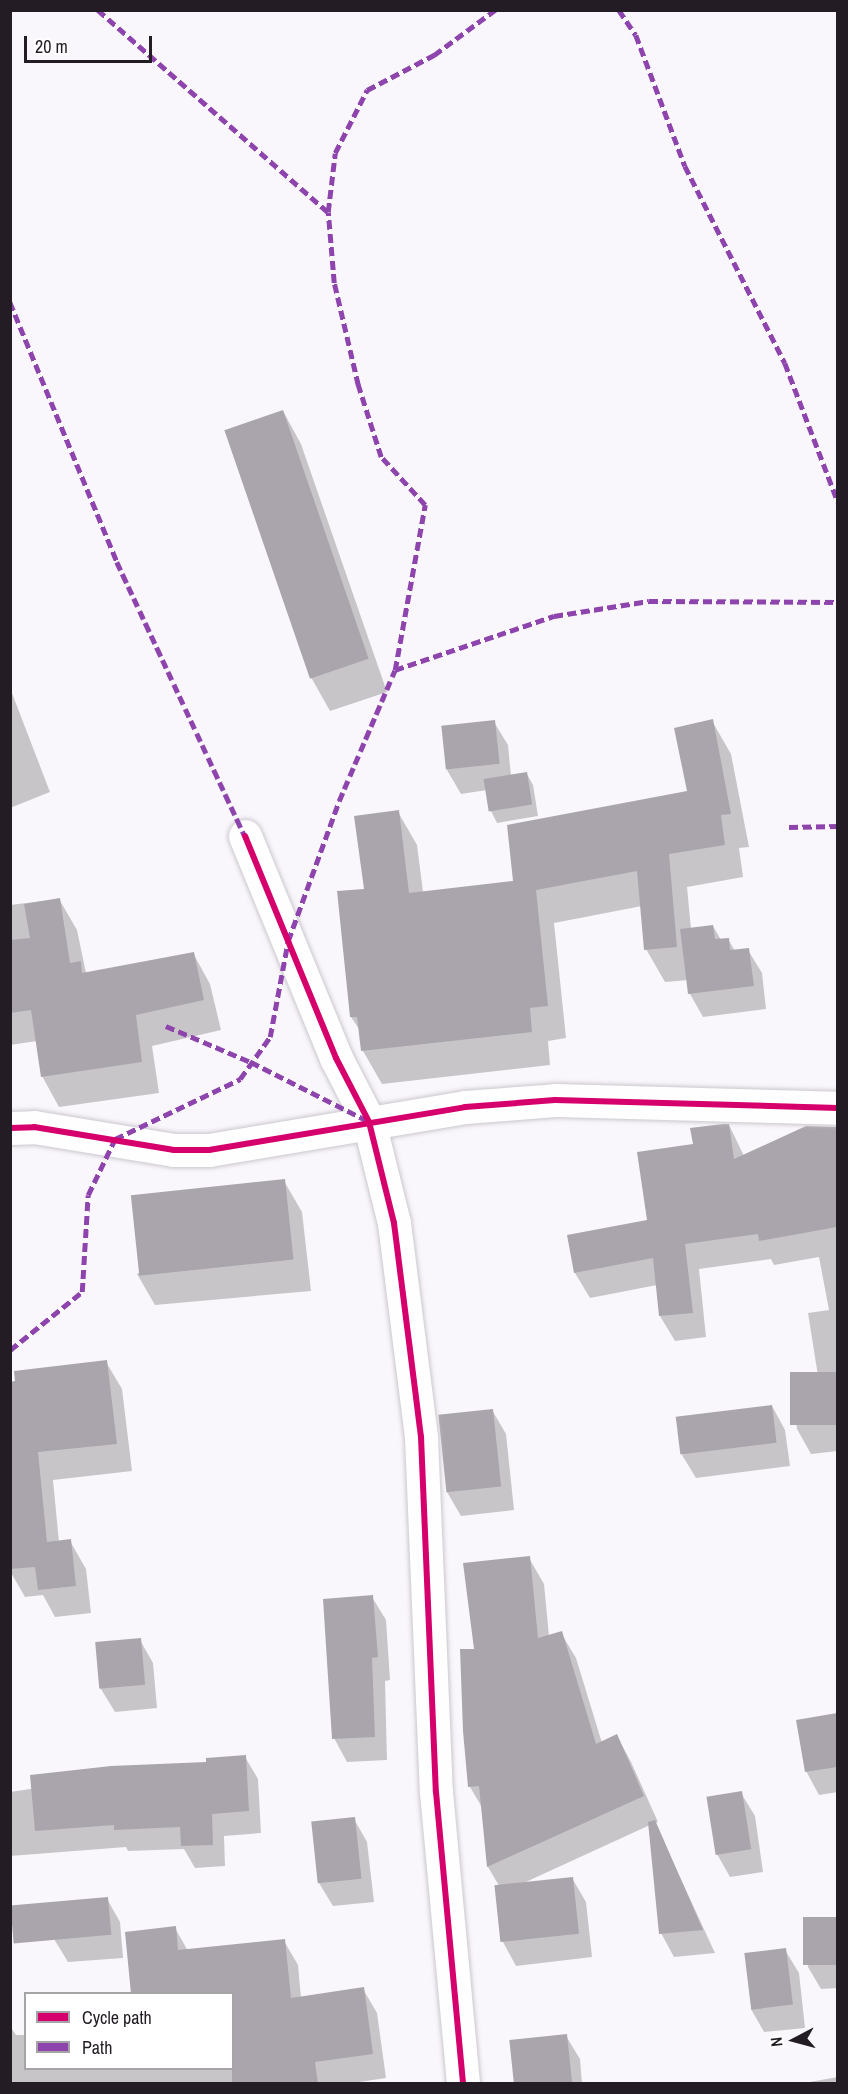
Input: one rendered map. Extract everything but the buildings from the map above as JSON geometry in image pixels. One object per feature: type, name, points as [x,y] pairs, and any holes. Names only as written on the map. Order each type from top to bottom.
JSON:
[{"type":"street","points":[[244,836],[336,1058],[369,1122],[394,1223],[421,1437],[436,1792],[462,2084]]},
{"type":"street","points":[[10,1128],[34,1127],[174,1150],[209,1150],[465,1107],[555,1100],[837,1108]]},
{"type":"marked path","points":[[98,10],[328,212]]},
{"type":"marked path","points":[[10,1350],[82,1292],[88,1195],[115,1139],[240,1079],[270,1037],[288,941],[339,801],[395,670],[425,505],[381,457],[358,385],[334,283],[328,212],[335,153],[367,90],[434,55],[495,10]]},
{"type":"marked path","points":[[619,10],[636,35],[685,166],[785,363],[838,502]]},
{"type":"marked path","points":[[10,302],[117,562],[245,836]]},
{"type":"marked path","points":[[395,670],[554,616],[649,601],[838,602]]},
{"type":"marked path","points":[[789,827],[838,826]]},
{"type":"marked path","points":[[166,1026],[251,1062],[366,1120]]},
{"type":"cycle path","points":[[245,836],[336,1058],[369,1122],[394,1223],[421,1437],[436,1792],[463,2084]]},
{"type":"cycle path","points":[[10,1128],[34,1127],[174,1150],[209,1150],[465,1107],[555,1100],[838,1108]]}]
